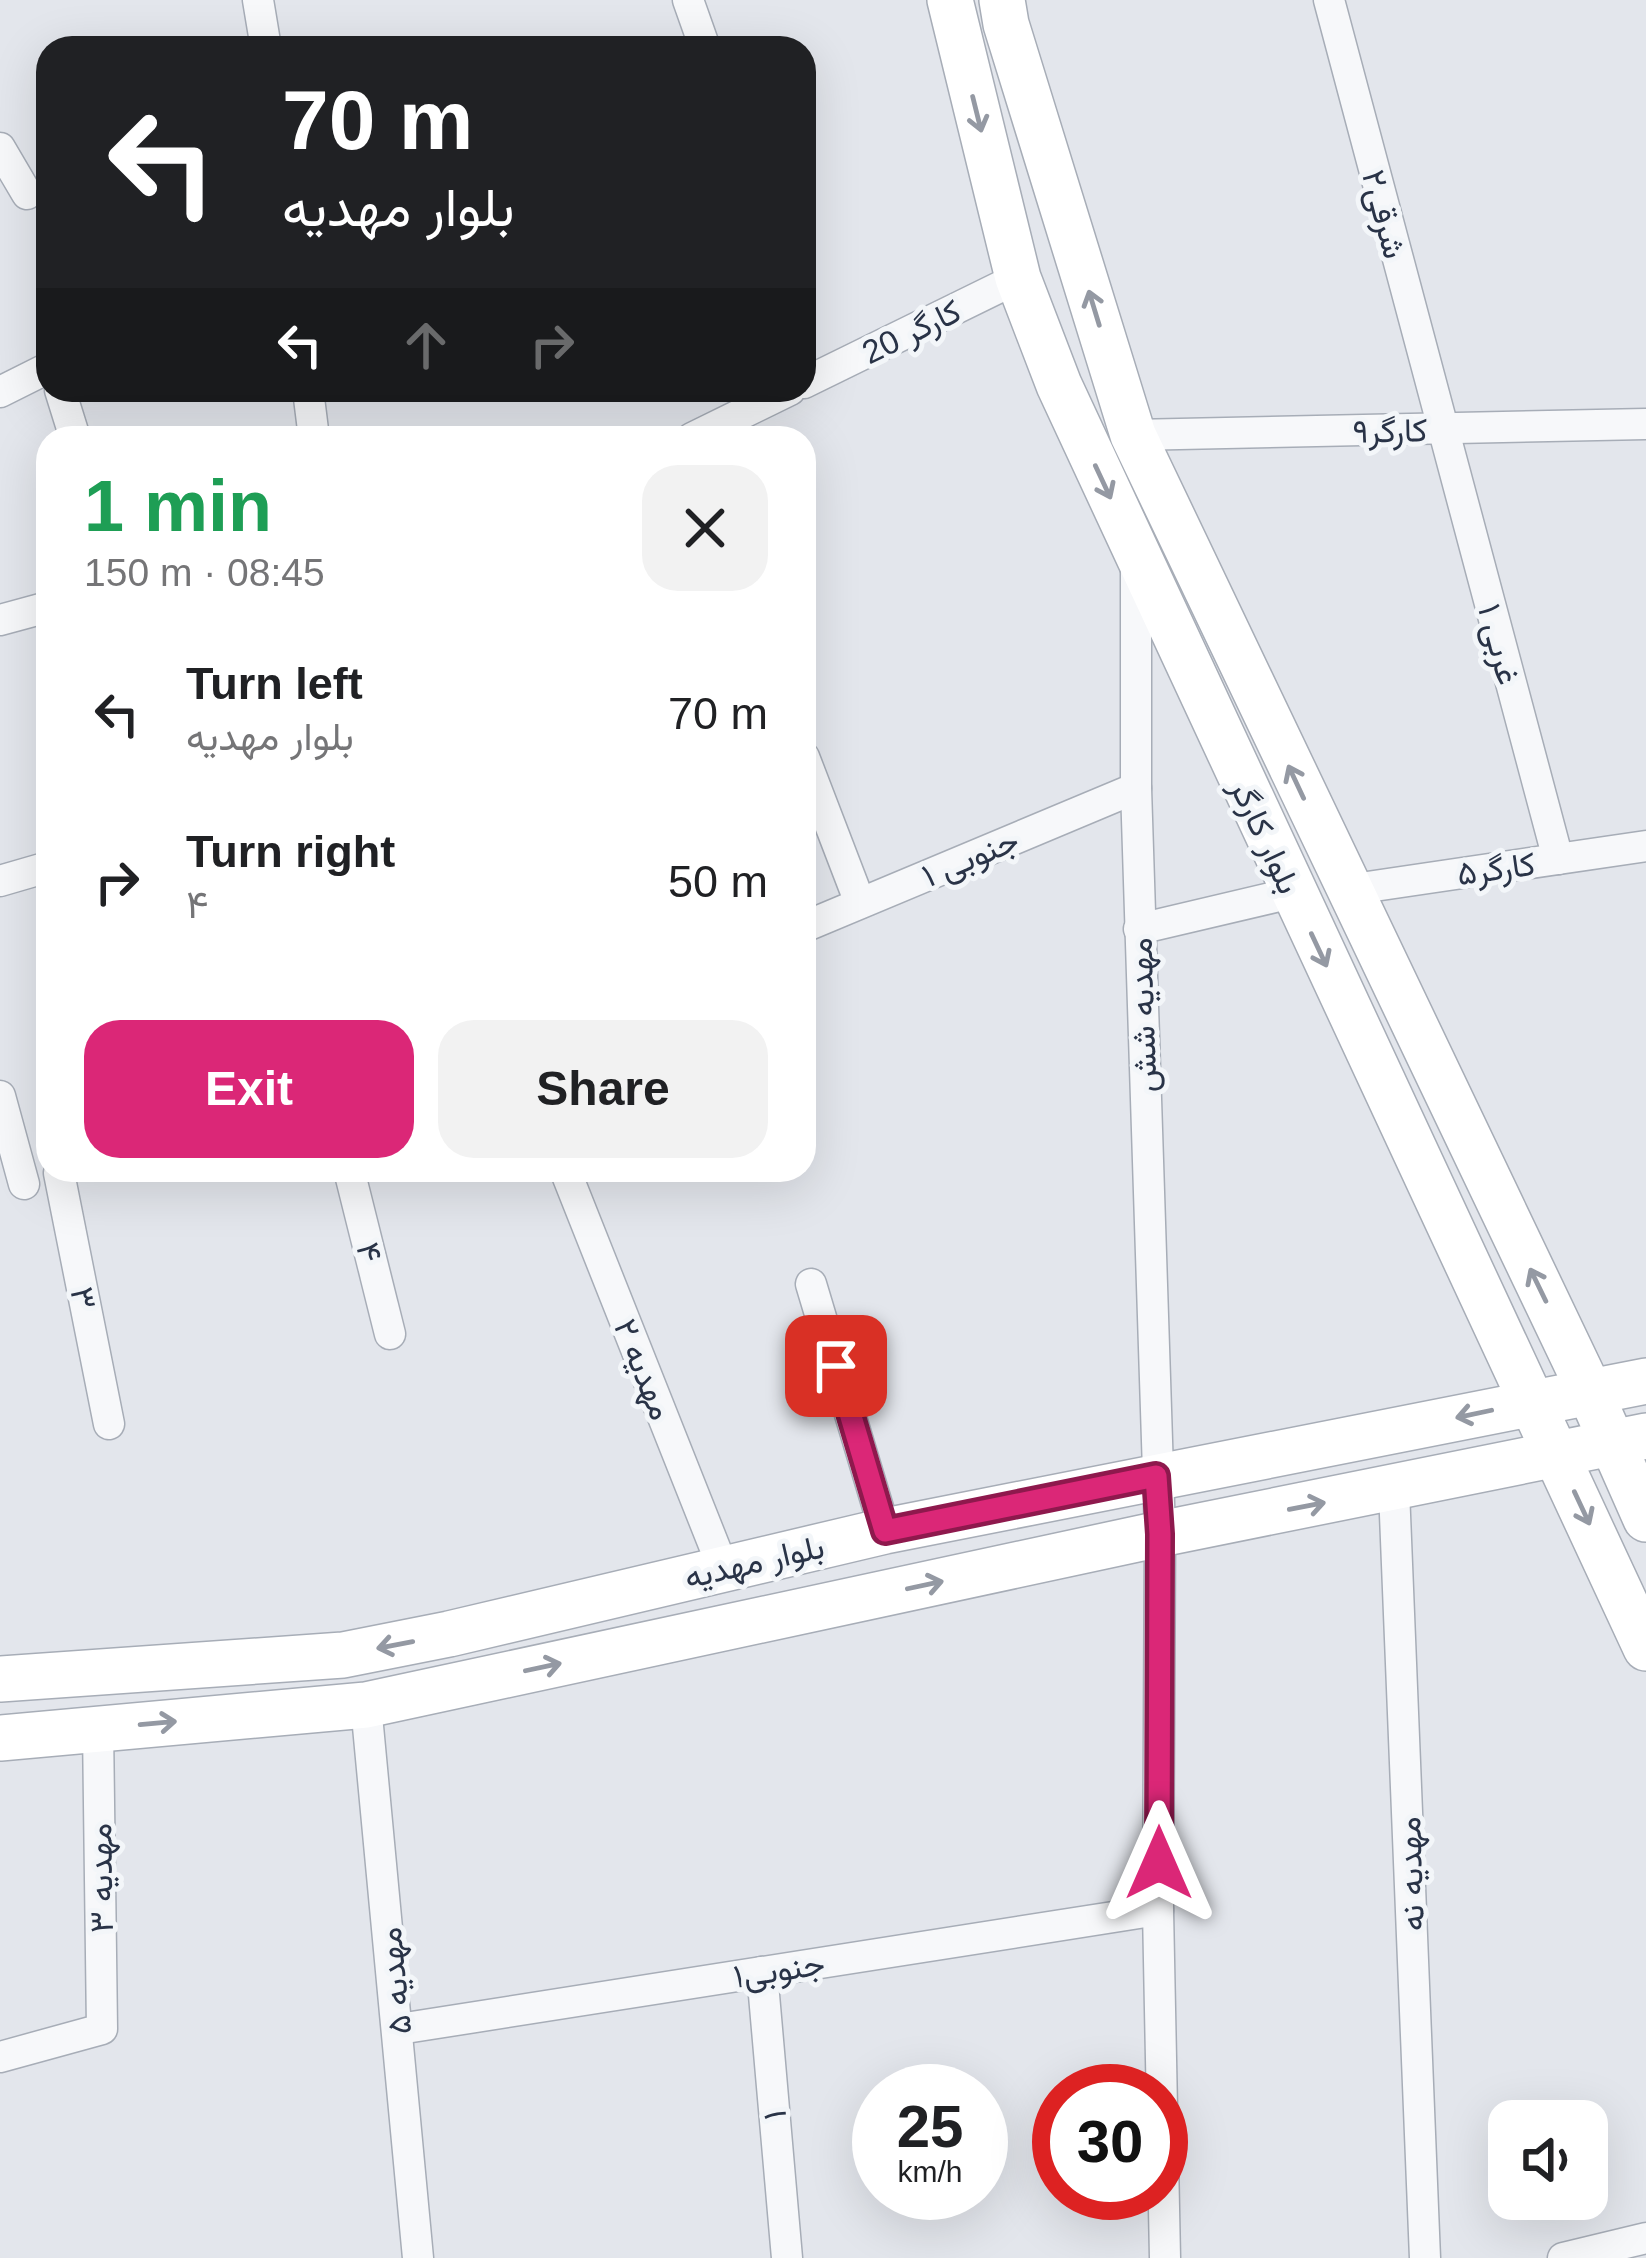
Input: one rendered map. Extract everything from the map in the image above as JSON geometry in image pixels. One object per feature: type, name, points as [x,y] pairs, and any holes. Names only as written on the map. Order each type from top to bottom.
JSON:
[{"type":"main road","name":"بلوار کارگر","points":[[950,0],[1018,278],[1059,386],[1646,1648]]},
{"type":"main road","name":"بلوار کارگر","points":[[1002,0],[1133,435],[1589,1390],[1629,1439],[1646,1519]]},
{"type":"main road","points":[[1414,1150],[1461,1127]]},
{"type":"main road","name":"بلوار مهدیه","points":[[0,1679],[343,1655],[885,1531],[1646,1382]]},
{"type":"main road","name":"بلوار مهدیه","points":[[0,1738],[366,1705],[1160,1534],[1629,1439]]},
{"type":"street","points":[[258,0],[264,36]]},
{"type":"street","points":[[688,0],[701,36]]},
{"type":"street","name":"شرقی۲","points":[[1329,0],[1441,428]]},
{"type":"street","points":[[0,148],[27,194]]},
{"type":"street","name":"کارگر 20","points":[[816,377],[1018,278]]},
{"type":"street","points":[[0,392],[36,374]]},
{"type":"street","points":[[716,426],[766,402]]},
{"type":"street","name":"کارگر۹","points":[[1133,435],[1646,424]]},
{"type":"street","name":"۱ غربی","points":[[1441,428],[1558,859]]},
{"type":"street","name":"مهدیه شش","points":[[1136,554],[1139,929],[1160,1534],[1158,1910],[1165,2258]]},
{"type":"street","points":[[0,620],[36,610]]},
{"type":"street","points":[[816,788],[860,903]]},
{"type":"street","name":"۱ جنوبی","points":[[816,922],[1136,788]]},
{"type":"street","name":"کارگر۵","points":[[1347,890],[1646,846]]},
{"type":"street","points":[[0,881],[36,870]]},
{"type":"street","points":[[1139,929],[1292,892]]},
{"type":"street","points":[[0,1096],[12,1187]]},
{"type":"street","name":"۳","points":[[67,1182],[109,1424]]},
{"type":"street","name":"۴","points":[[353,1182],[390,1334]]},
{"type":"street","name":"مهدیه ۲","points":[[570,1182],[723,1568]]},
{"type":"street","points":[[811,1284],[885,1531]]},
{"type":"street","name":"مهدیه نه","points":[[1394,1490],[1425,2258]]},
{"type":"street","name":"مهدیه ۵","points":[[366,1705],[418,2258]]},
{"type":"street","name":"مهدیه ۳","points":[[0,2057],[102,2029],[98,1728]]},
{"type":"street","name":"جنوبی۱","points":[[399,2029],[1158,1910]]},
{"type":"street","name":"۱","points":[[762,1972],[787,2258]]},
{"type":"street","points":[[1563,2258],[1646,2238]]},
{"type":"route","points":[[836,1366],[885,1531],[1156,1476],[1159,1863]]}]
